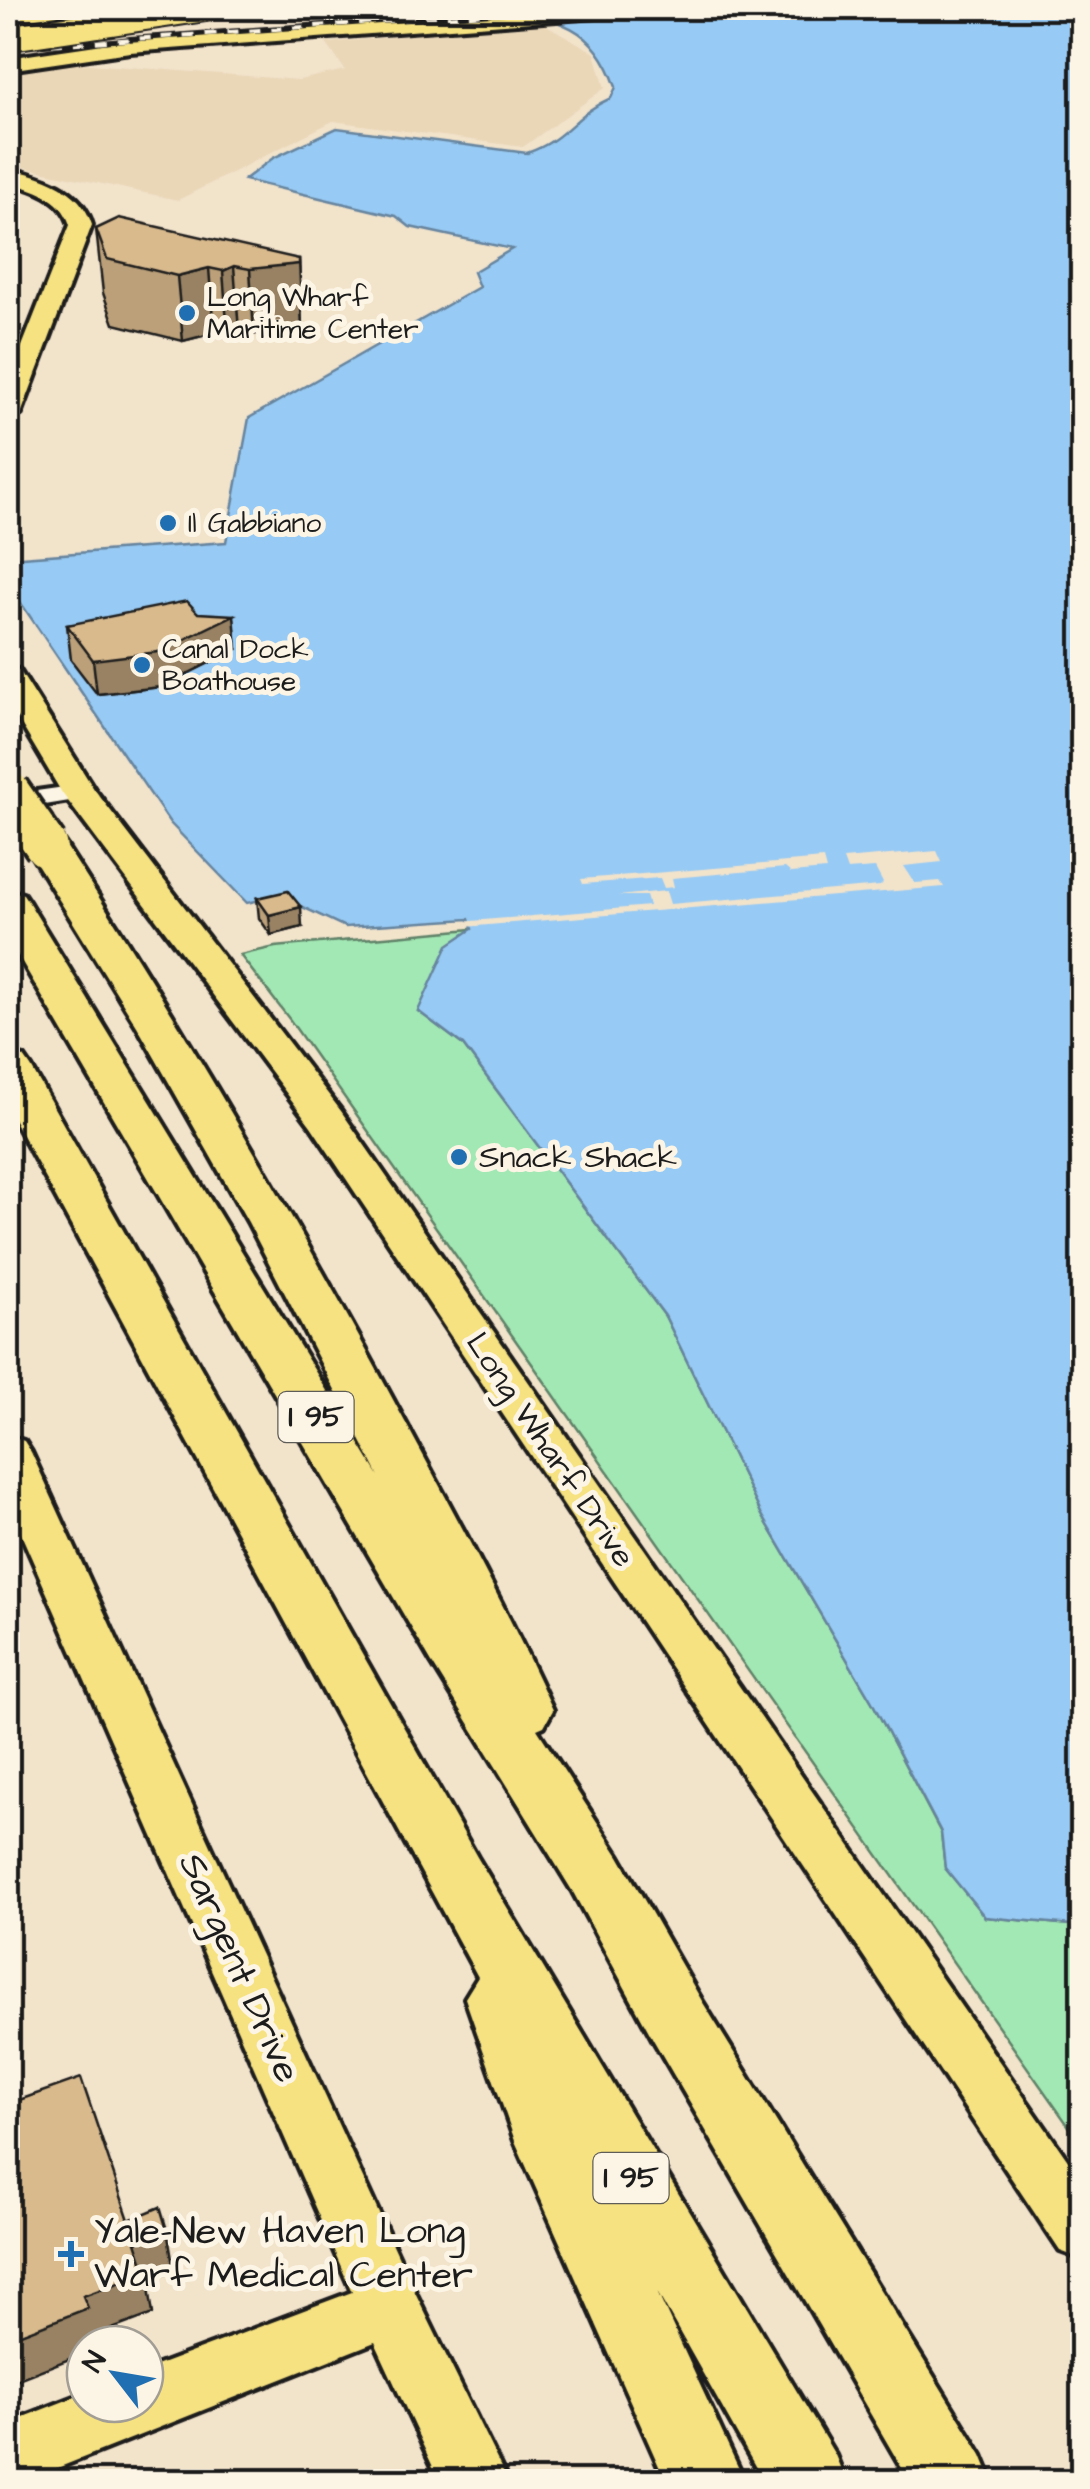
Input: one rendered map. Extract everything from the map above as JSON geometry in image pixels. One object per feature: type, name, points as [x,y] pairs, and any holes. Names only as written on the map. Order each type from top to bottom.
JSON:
[{"type":"highway","points":[[8,14],[57,8]]},
{"type":"highway","points":[[8,31],[90,14],[162,8]]},
{"type":"highway","points":[[8,31],[209,8]]},
{"type":"highway","points":[[8,791],[160,1026],[272,1222],[486,1627],[596,1874]]},
{"type":"highway","name":"I 95","points":[[8,903],[949,2466]]},
{"type":"highway","name":"I 95","points":[[8,1067],[454,1875],[807,2482]]},
{"type":"highway","points":[[454,1875],[550,2141],[706,2482]]},
{"type":"main road","points":[[8,64],[130,46],[636,8]]},
{"type":"main road","points":[[8,175],[33,182],[69,202],[80,217],[79,234],[16,368],[8,414]]},
{"type":"main road","name":"Long Wharf Drive","points":[[8,677],[79,793],[327,1120],[1082,2231]]},
{"type":"main road","name":"Sargent Drive","points":[[8,1452],[390,2307],[475,2482]]},
{"type":"main road","points":[[165,2393],[390,2307]]},
{"type":"main road","points":[[8,2455],[87,2424]]},
{"type":"street","points":[[8,803],[79,793]]},
{"type":"shaded area","points":[[543,23],[595,53],[605,88],[523,147],[333,121],[178,200],[8,164],[8,74],[62,62],[299,80],[345,70],[326,43]]},
{"type":"green space","points":[[472,929],[418,1011],[463,1045],[665,1316],[762,1515],[871,1700],[941,1833],[945,1868],[985,1917],[1071,1925],[1082,1941],[1082,2145],[290,1020],[240,955],[275,947]]},
{"type":"water","points":[[476,8],[1082,8],[1082,1941],[1071,1925],[985,1917],[945,1868],[941,1832],[871,1700],[762,1515],[665,1316],[463,1045],[418,1011],[448,945],[472,929],[469,919],[345,927],[279,896],[247,903],[170,823],[8,584],[8,558],[226,542],[249,418],[479,287],[473,272],[512,249],[410,227],[396,216],[244,180],[273,158],[337,128],[527,153],[552,141],[588,111],[611,98],[616,87],[605,63],[578,32],[543,18]]},
{"type":"pier","points":[[937,851],[942,862],[904,866],[915,883],[940,881],[944,887],[465,927],[390,928],[649,906],[646,896],[618,896],[666,891],[670,904],[880,886],[883,883],[875,868],[847,870],[843,859]]},
{"type":"pier","points":[[823,859],[826,870],[791,873],[785,868],[672,878],[674,887],[664,888],[660,878],[583,884],[581,879]]},
{"type":"building","points":[[119,218],[299,259],[299,264],[250,269],[234,266],[223,271],[209,268],[177,276],[107,259],[96,229]]},
{"type":"building","points":[[187,601],[198,613],[234,615],[158,652],[93,660],[67,625]]},
{"type":"building","points":[[288,891],[301,907],[269,915],[257,898]]},
{"type":"building","name":"Yale-New Haven Long Warf Medical Center","points":[[81,2078],[129,2220],[160,2207],[167,2230],[136,2242],[146,2273],[83,2296],[88,2308],[8,2339],[8,2104]]},
{"type":"railway","points":[[234,16],[339,8]]},
{"type":"railway","points":[[8,48],[569,8]]},
{"type":"place","name":"Long Wharf Maritime Center","points":[[187,313]]},
{"type":"place","name":"Il Gabbiano","points":[[168,523]]},
{"type":"place","name":"Canal Dock Boathouse","points":[[142,665]]},
{"type":"place","name":"Snack Shack","points":[[459,1157]]},
{"type":"place","name":"Yale-New Haven Long Warf Medical Center","points":[[71,2254]]}]
